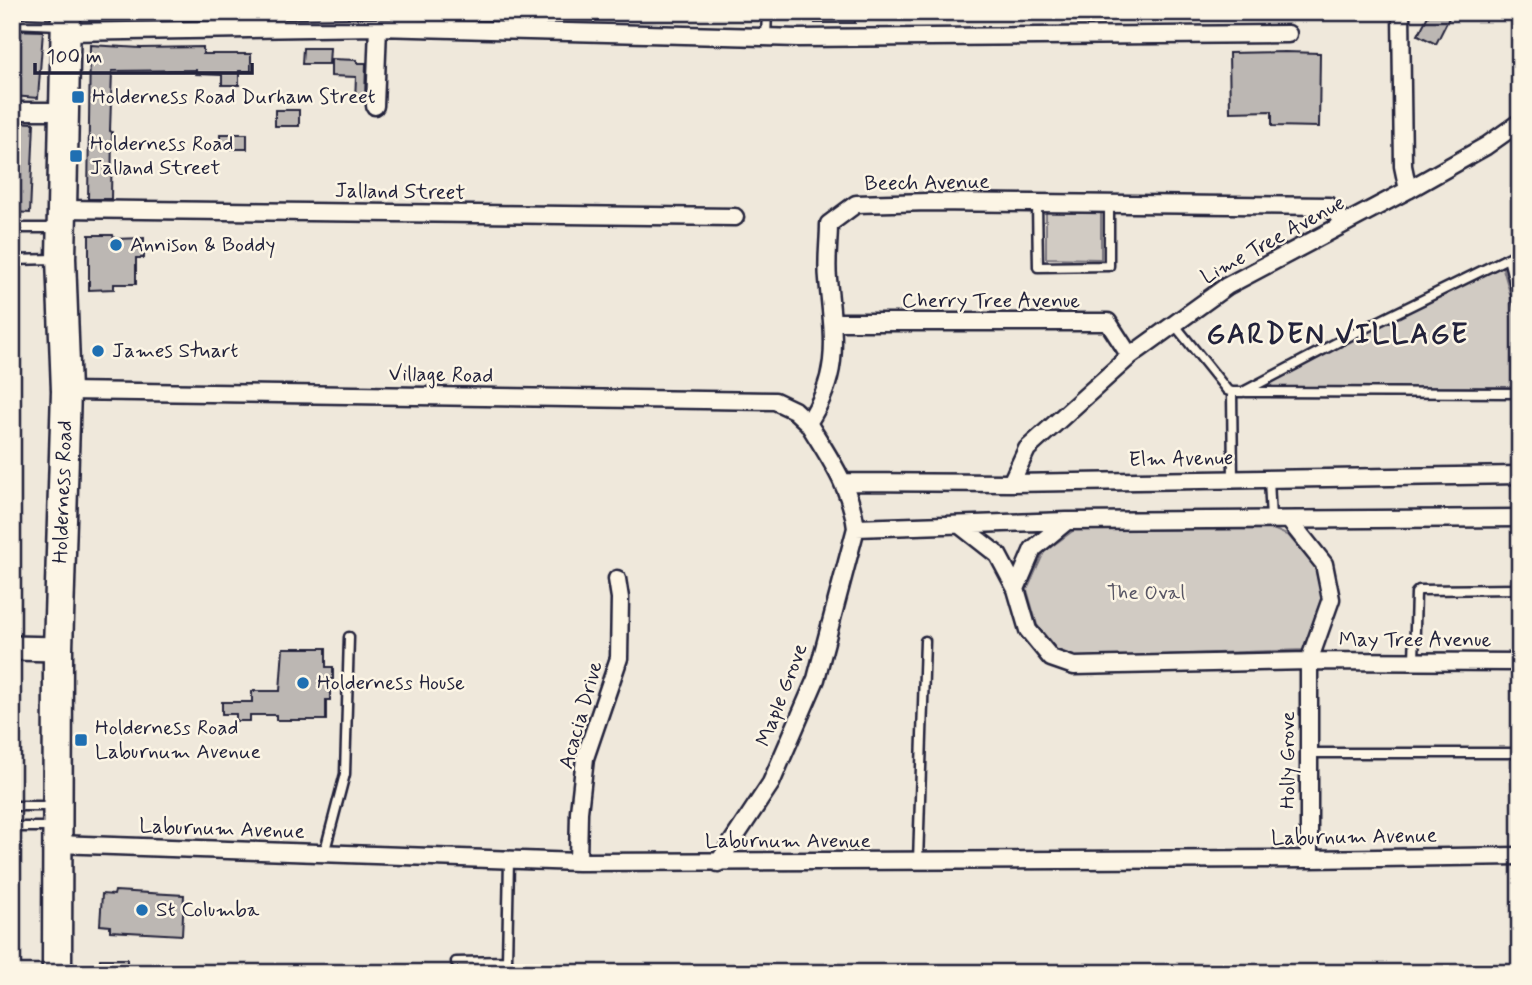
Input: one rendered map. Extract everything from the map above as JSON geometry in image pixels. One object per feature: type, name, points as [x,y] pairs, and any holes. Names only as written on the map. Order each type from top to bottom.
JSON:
[{"type":"highway","name":"Holderness Road","points":[[57,973],[58,649],[66,391],[61,258],[66,23]]},
{"type":"street","points":[[255,29],[256,12]]},
{"type":"street","points":[[418,12],[418,29]]},
{"type":"street","points":[[1401,12],[1403,166],[1408,190]]},
{"type":"street","points":[[66,23],[255,29],[378,27],[766,37],[1287,34]]},
{"type":"street","points":[[375,106],[378,27]]},
{"type":"street","points":[[12,111],[63,111]]},
{"type":"street","name":"Lime Tree Avenue","points":[[1011,483],[1027,449],[1130,356],[1227,286],[1408,190],[1486,146],[1520,122]]},
{"type":"street","name":"Beech Avenue","points":[[808,423],[826,390],[834,350],[834,322],[828,276],[829,224],[856,204],[1329,206],[1345,223]]},
{"type":"street","name":"Jalland Street","points":[[63,219],[735,217]]},
{"type":"street","name":"Cherry Tree Avenue","points":[[834,322],[1108,322],[1130,356]]},
{"type":"street","name":"Village Road","points":[[66,391],[775,401],[794,410],[808,423]]},
{"type":"street","points":[[808,423],[844,482],[853,508],[856,528],[1067,521],[1520,518]]},
{"type":"street","name":"Elm Avenue","points":[[844,482],[1011,483],[1520,475]]},
{"type":"street","points":[[961,526],[999,555],[1016,589],[1028,630],[1051,658],[1074,666],[1309,661],[1331,599],[1324,564],[1289,520]]},
{"type":"street","points":[[1016,589],[1033,549],[1067,521]]},
{"type":"street","name":"Maple Grove","points":[[718,863],[771,783],[816,680],[856,528]]},
{"type":"street","name":"Acacia Drive","points":[[578,862],[579,811],[585,758],[619,658],[620,598],[617,579]]},
{"type":"street","points":[[12,648],[58,649]]},
{"type":"street","name":"May Tree Avenue","points":[[1309,661],[1520,662]]},
{"type":"street","name":"Holly Grove","points":[[1309,661],[1309,859]]},
{"type":"street","name":"Laburnum Avenue","points":[[56,826],[324,854],[578,862],[918,862],[1520,856]]},
{"type":"lane","points":[[766,37],[767,12]]},
{"type":"lane","points":[[12,23],[66,23]]},
{"type":"lane","points":[[1038,203],[1038,267],[1109,266],[1109,204]]},
{"type":"lane","points":[[12,222],[18,228],[63,219]]},
{"type":"lane","points":[[1243,391],[1520,252]]},
{"type":"lane","points":[[12,260],[61,258]]},
{"type":"lane","points":[[1508,258],[1520,306]]},
{"type":"lane","points":[[1174,324],[1227,390],[1232,392],[1520,393]]},
{"type":"lane","points":[[1232,392],[1233,479]]},
{"type":"lane","points":[[1269,479],[1271,520]]},
{"type":"lane","points":[[1414,662],[1416,593],[1419,590],[1520,589]]},
{"type":"lane","points":[[324,854],[345,775],[349,637]]},
{"type":"lane","points":[[918,862],[925,641]]},
{"type":"lane","points":[[1309,753],[1520,753]]},
{"type":"lane","points":[[12,806],[56,826]]},
{"type":"lane","points":[[12,827],[56,826]]},
{"type":"lane","points":[[456,962],[507,961],[509,860]]},
{"type":"green space","points":[[1046,211],[1101,211],[1101,259],[1046,258]]},
{"type":"green space","points":[[1502,265],[1520,329],[1520,387],[1272,389],[1271,383],[1275,377]]},
{"type":"green space","name":"The Oval","points":[[1273,529],[1289,536],[1315,567],[1322,597],[1304,650],[1077,658],[1057,650],[1037,625],[1027,590],[1044,552],[1074,530]]},
{"type":"building","points":[[815,12],[855,12],[855,23],[815,23]]},
{"type":"building","points":[[1430,12],[1437,12],[1449,18],[1436,44],[1418,35]]},
{"type":"building","points":[[12,30],[43,31],[38,98],[12,96]]},
{"type":"building","points":[[90,45],[203,47],[203,54],[251,54],[251,71],[239,71],[239,85],[222,85],[222,75],[196,74],[196,70],[112,71],[111,199],[88,199]]},
{"type":"building","points":[[303,48],[330,48],[329,64],[302,64]]},
{"type":"building","points":[[1229,53],[1320,53],[1319,127],[1272,126],[1272,111],[1230,112]]},
{"type":"building","points":[[331,59],[366,63],[365,100],[355,100],[356,77],[331,76]]},
{"type":"building","points":[[275,110],[299,110],[299,126],[275,126]]},
{"type":"building","points":[[12,122],[34,123],[30,213],[12,212]]},
{"type":"building","points":[[220,134],[247,134],[247,149],[220,149]]},
{"type":"building","points":[[89,235],[113,235],[114,239],[144,238],[144,258],[136,258],[136,284],[114,284],[114,289],[89,290]]},
{"type":"building","name":"Holderness House","points":[[283,648],[326,648],[326,667],[333,667],[333,679],[330,679],[330,700],[326,700],[326,720],[276,720],[276,715],[250,715],[250,721],[236,721],[236,714],[222,714],[222,702],[252,702],[252,691],[280,691]]},
{"type":"building","name":"St Columba","points":[[115,891],[184,895],[182,935],[110,931],[110,926],[100,925],[102,894],[114,895]]},
{"type":"building","points":[[100,959],[127,959],[127,973],[99,973]]},
{"type":"place","name":"Holderness Road Durham Street","points":[[78,97]]},
{"type":"place","name":"Holderness Road Jalland Street","points":[[76,156]]},
{"type":"place","name":"Annison & Boddy","points":[[116,245]]},
{"type":"place","name":"James Stuart","points":[[98,351]]},
{"type":"place","name":"Holderness House","points":[[303,683]]},
{"type":"place","name":"Holderness Road Laburnum Avenue","points":[[81,740]]},
{"type":"place","name":"St Columba","points":[[142,910]]},
{"type":"district","name":"GARDEN VILLAGE","points":[[1338,335]]}]
